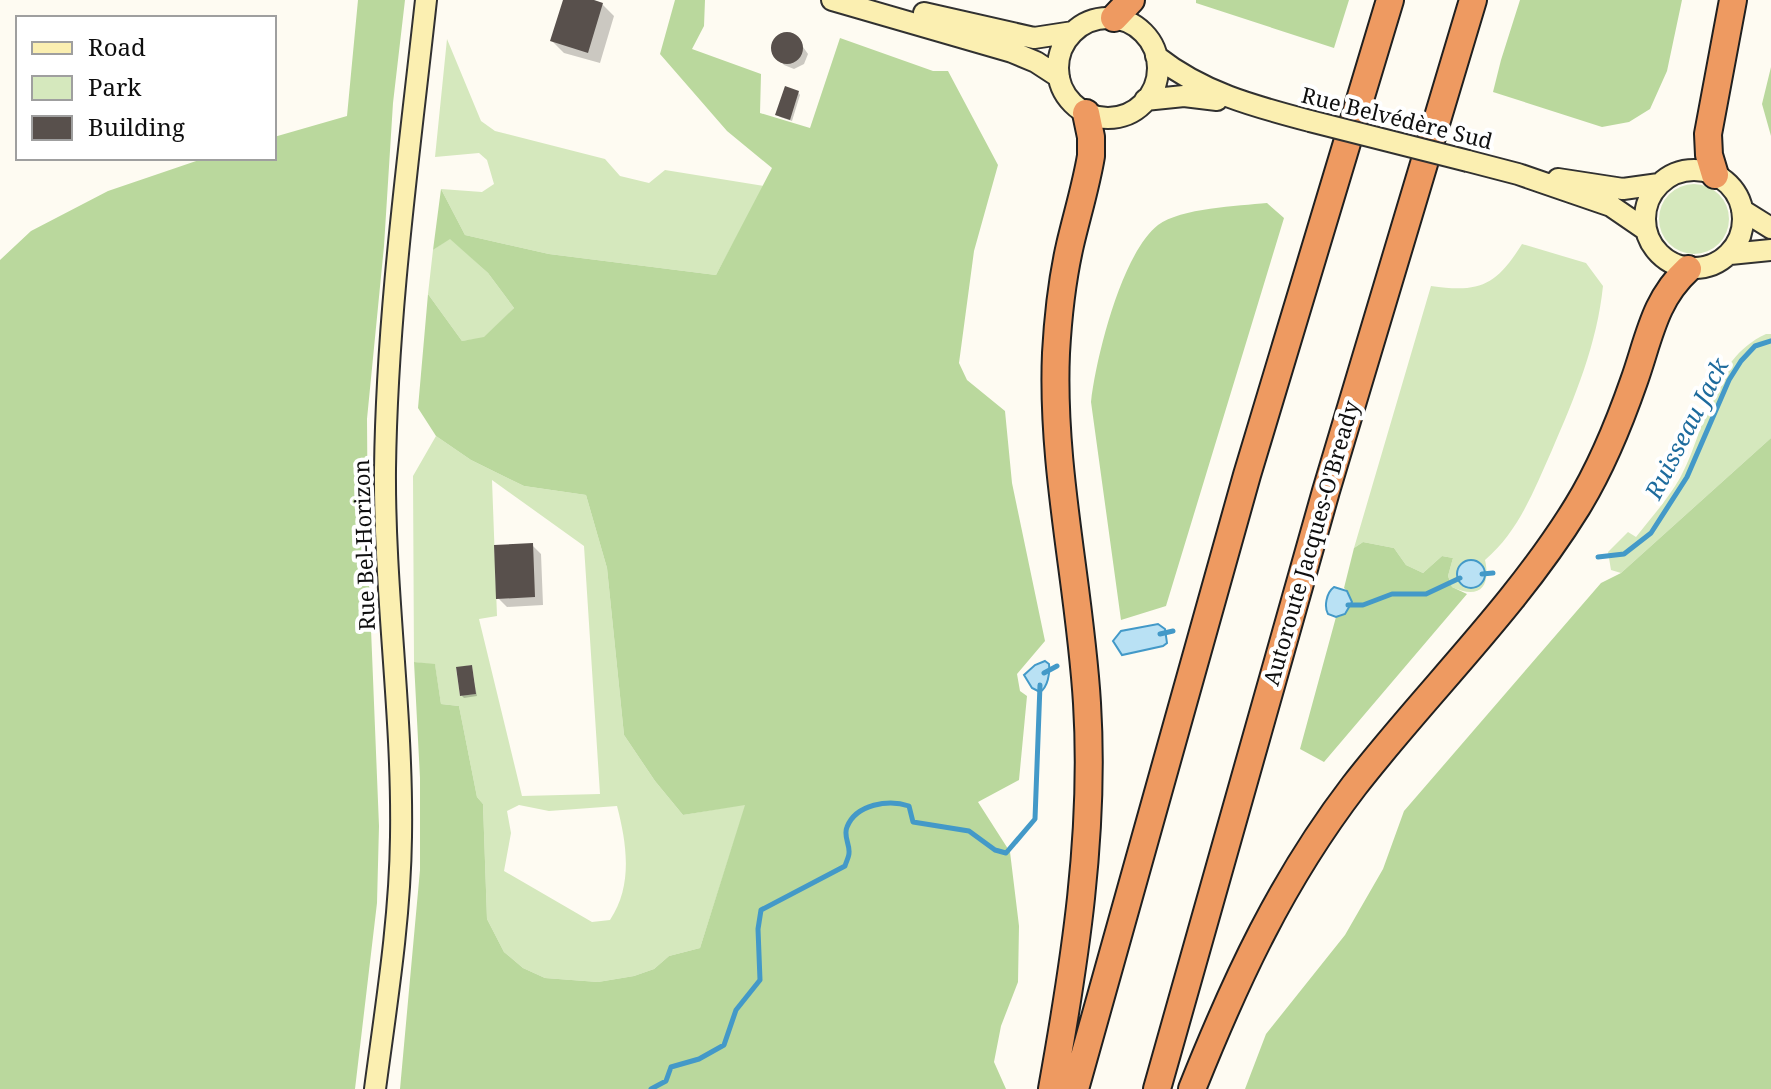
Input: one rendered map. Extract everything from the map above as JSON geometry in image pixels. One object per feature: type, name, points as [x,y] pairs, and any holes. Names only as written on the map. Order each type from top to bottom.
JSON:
[{"type":"highway","points":[[1075,1089],[1237,511],[1390,0]]},
{"type":"highway","name":"Autoroute Jacques-O'Bready","points":[[1157,1089],[1282,641],[1473,0]]},
{"type":"highway","points":[[1715,175],[1709,155],[1708,134],[1733,0]]},
{"type":"highway","points":[[1052,1089],[1079,920],[1088,804],[1085,670],[1063,488],[1056,387],[1061,295],[1091,150],[1086,113]]},
{"type":"highway","points":[[1192,1089],[1244,965],[1270,913],[1307,852],[1365,773],[1514,596],[1578,505],[1626,405],[1662,300],[1670,286],[1688,269]]},
{"type":"street","name":"Rue Bel-Horizon","points":[[375,1089],[396,915],[401,834],[385,532],[389,383],[426,0]]},
{"type":"street","points":[[832,0],[1012,52],[1036,62],[1059,77]]},
{"type":"street","points":[[862,0],[1026,37],[1046,38],[1073,32],[1122,9],[1150,41],[1156,56],[1156,79],[1145,100],[1132,112],[1103,118],[1086,113],[1068,98],[1059,77],[1061,53],[1073,32]]},
{"type":"street","name":"Rue Belvédère Sud","points":[[1156,56],[1192,82],[1264,108],[1518,174],[1611,206],[1646,230]]},
{"type":"street","name":"Rue Belvédère Sud","points":[[1145,100],[1191,96],[1264,108]]},
{"type":"street","points":[[1730,254],[1742,231],[1742,210],[1735,191],[1715,175],[1689,170],[1674,174],[1659,184],[1647,203],[1646,230],[1653,247],[1663,258],[1688,269],[1712,265],[1730,254],[1771,250]]},
{"type":"street","name":"Rue Belvédère Sud","points":[[1518,174],[1623,189],[1659,184]]},
{"type":"street","points":[[1742,210],[1771,228]]},
{"type":"green space","points":[[358,0],[405,0],[393,103],[384,246],[367,419],[368,555],[379,826],[377,903],[355,1089],[0,1089],[0,260],[31,231],[108,191],[199,160],[276,160],[276,136],[347,116]]},
{"type":"green space","points":[[675,0],[705,0],[704,26],[692,49],[761,74],[760,113],[810,128],[840,38],[933,71],[948,71],[998,165],[974,251],[959,363],[967,380],[1005,411],[1012,483],[1045,641],[1017,674],[1020,691],[1027,696],[1019,780],[978,802],[1010,852],[1019,926],[1018,982],[1001,1026],[994,1062],[1006,1089],[400,1089],[420,870],[420,778],[414,662],[435,664],[441,704],[459,706],[477,797],[483,804],[487,919],[504,952],[523,968],[545,978],[598,982],[634,976],[654,969],[669,956],[700,948],[745,805],[683,815],[624,735],[607,568],[586,495],[524,486],[471,460],[436,436],[418,408],[428,294],[462,341],[484,337],[514,308],[488,273],[450,239],[433,250],[441,189],[465,235],[549,254],[716,275],[772,168],[727,131],[660,54]]},
{"type":"green space","points":[[1196,0],[1349,0],[1334,48],[1196,3]]},
{"type":"green space","points":[[1520,0],[1682,0],[1667,71],[1650,109],[1629,122],[1602,127],[1493,92]]},
{"type":"green space","points":[[447,39],[481,121],[495,131],[605,159],[620,176],[649,183],[665,170],[764,186],[716,275],[549,254],[465,235],[441,189],[482,192],[494,184],[487,160],[479,153],[435,157]]},
{"type":"green space","points":[[1771,67],[1771,136],[1762,104]]},
{"type":"green space","points":[[1701,184],[1723,199],[1729,219],[1727,233],[1719,244],[1708,252],[1687,254],[1669,244],[1661,233],[1659,212],[1669,194],[1680,186]]},
{"type":"green space","points":[[1267,203],[1284,218],[1166,606],[1121,620],[1091,402],[1105,334],[1122,281],[1145,239],[1168,219],[1195,211]]},
{"type":"green space","points":[[450,238],[488,273],[514,308],[484,338],[462,341],[428,294],[433,250]]},
{"type":"green space","points":[[1522,244],[1586,263],[1603,286],[1600,308],[1584,370],[1539,480],[1516,523],[1485,560],[1484,584],[1476,591],[1461,591],[1452,587],[1448,576],[1453,558],[1442,556],[1423,573],[1406,565],[1394,548],[1363,542],[1354,548],[1431,286],[1462,288],[1485,283],[1504,269]]},
{"type":"green space","points":[[1771,334],[1771,438],[1621,573],[1611,570],[1608,552],[1628,532],[1636,537],[1680,478],[1712,398],[1732,361],[1747,346]]},
{"type":"green space","points":[[436,436],[471,460],[524,486],[586,495],[607,568],[624,735],[683,815],[746,804],[700,948],[669,956],[654,969],[634,976],[598,982],[545,978],[523,968],[504,952],[487,919],[483,804],[477,797],[459,706],[441,704],[435,665],[414,662],[413,476]],"holes":[[[492,480],[584,546],[600,794],[522,796],[479,619],[497,616]],[[472,665],[476,694],[460,696],[456,668]],[[519,805],[549,811],[617,806],[626,864],[622,893],[610,920],[592,922],[504,871],[511,833],[507,811]]]},
{"type":"green space","points":[[1771,438],[1771,1089],[1245,1089],[1266,1034],[1345,935],[1383,869],[1404,811],[1601,583],[1621,573]]},
{"type":"green space","points":[[1363,542],[1394,548],[1406,565],[1423,573],[1442,556],[1453,558],[1448,576],[1452,587],[1467,594],[1324,762],[1300,749],[1336,617],[1341,616],[1354,548]]},
{"type":"water","points":[[1471,560],[1481,564],[1485,574],[1481,584],[1471,588],[1461,584],[1457,574],[1461,564]]},
{"type":"water","points":[[1334,587],[1347,591],[1352,602],[1345,614],[1336,617],[1328,614],[1326,608],[1328,596]]},
{"type":"water","points":[[1158,624],[1165,629],[1167,643],[1163,646],[1122,655],[1113,641],[1121,631]]},
{"type":"water","points":[[1045,661],[1049,664],[1049,675],[1040,692],[1032,688],[1024,675]]},
{"type":"building","points":[[563,0],[603,3],[588,53],[550,41]]},
{"type":"building","points":[[787,32],[798,37],[803,48],[798,59],[787,64],[776,59],[771,48],[776,37]]},
{"type":"building","points":[[785,86],[799,91],[790,120],[775,115]]},
{"type":"building","points":[[533,543],[535,597],[496,599],[494,545]]},
{"type":"building","points":[[472,665],[476,694],[460,696],[456,667]]},
{"type":"waterway","name":"Ruisseau Jack","points":[[1598,557],[1624,554],[1651,533],[1687,477],[1729,380],[1755,346],[1771,341]]},
{"type":"waterway","name":"Ruisseau Jack","points":[[1482,574],[1493,573]]},
{"type":"waterway","name":"Ruisseau Jack","points":[[1348,605],[1363,605],[1392,594],[1426,594],[1460,578]]},
{"type":"waterway","name":"Ruisseau Jack","points":[[1160,634],[1173,631]]},
{"type":"waterway","name":"Ruisseau Jack","points":[[1044,673],[1057,666]]},
{"type":"waterway","name":"Ruisseau Jack","points":[[651,1089],[666,1081],[671,1067],[699,1059],[724,1045],[736,1010],[760,980],[758,929],[761,910],[845,866],[849,853],[846,830],[851,819],[865,808],[892,803],[909,806],[913,822],[969,831],[995,850],[1006,853],[1035,819],[1040,685]]}]
